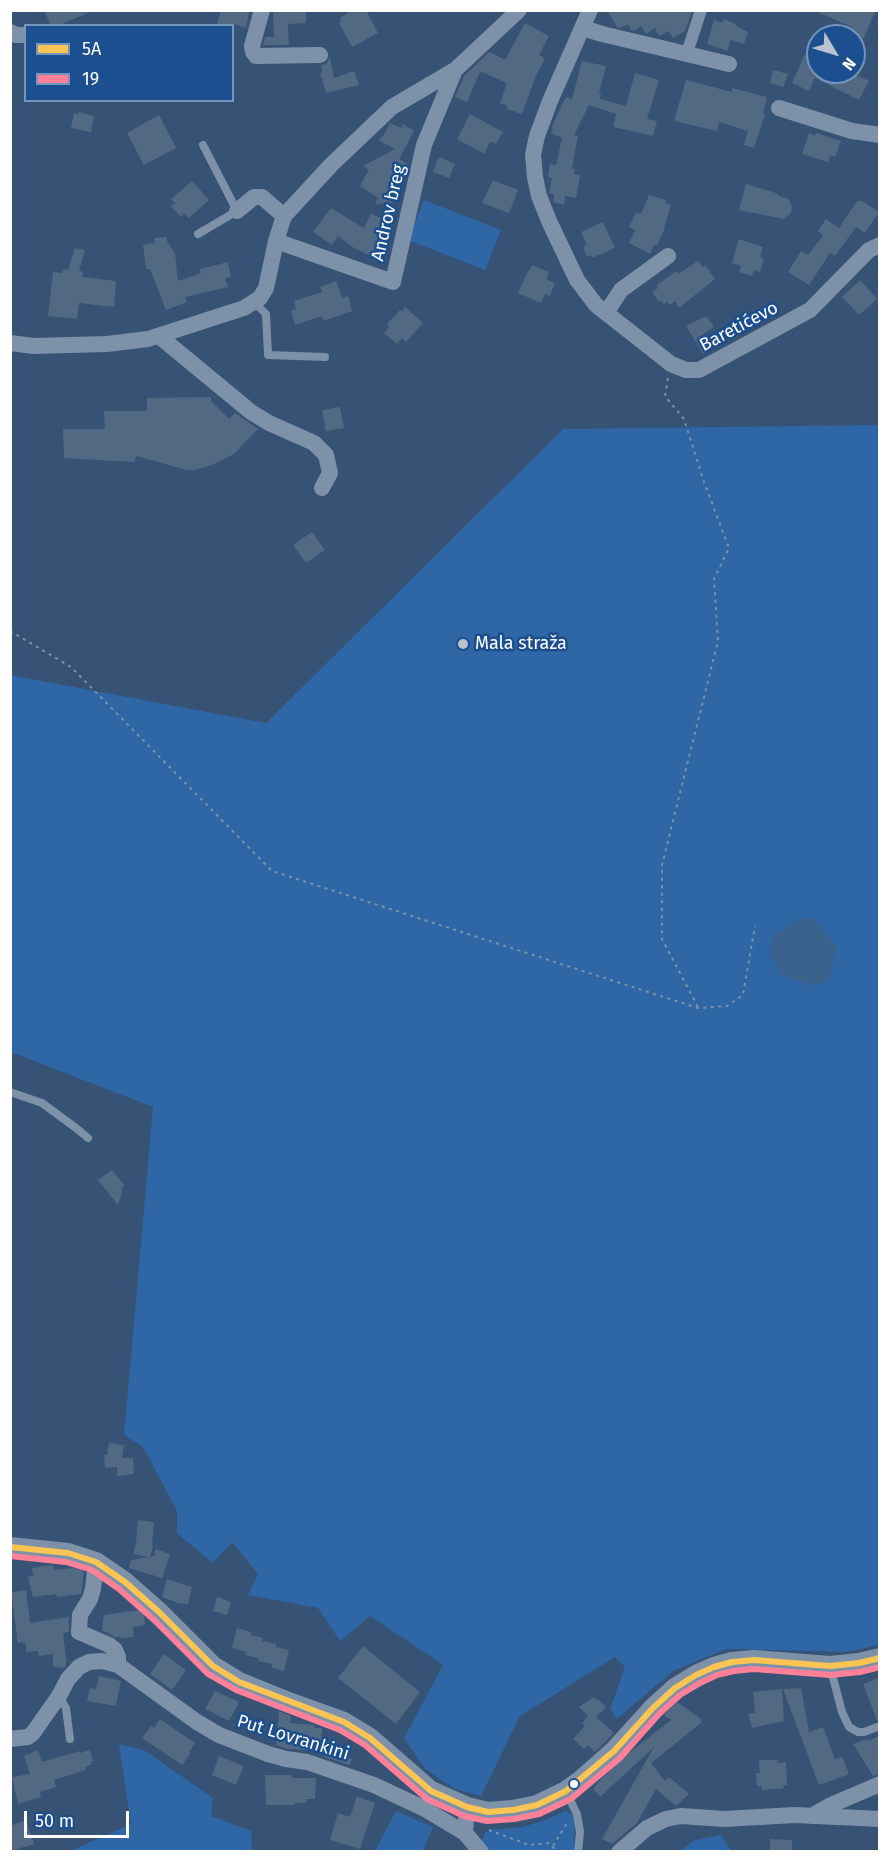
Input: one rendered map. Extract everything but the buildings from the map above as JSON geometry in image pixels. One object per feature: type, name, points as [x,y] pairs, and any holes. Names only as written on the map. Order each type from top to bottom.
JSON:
[{"type":"street","points":[[262,10],[252,46],[256,56],[320,55]]},
{"type":"street","name":"Androv breg","points":[[254,302],[260,298],[266,288],[284,216],[331,165],[392,107],[455,70],[519,10]]},
{"type":"street","name":"Baretićevo","points":[[590,10],[550,101],[533,154],[539,196],[577,280],[590,298],[606,313],[671,364],[686,370],[699,370],[810,310],[869,250],[879,245]]},
{"type":"street","points":[[687,53],[701,10]]},
{"type":"street","points":[[583,28],[729,64]]},
{"type":"street","name":"Androv breg","points":[[276,241],[393,282],[424,145],[455,70]]},
{"type":"street","points":[[779,108],[852,130],[879,135]]},
{"type":"street","points":[[237,211],[254,197],[262,197],[284,216]]},
{"type":"street","points":[[606,313],[621,290],[668,256]]},
{"type":"street","points":[[10,343],[34,346],[107,344],[148,339],[244,308],[254,302]]},
{"type":"street","points":[[159,336],[251,412],[269,423],[314,443],[326,455],[330,473],[322,488]]},
{"type":"street","points":[[10,1547],[68,1553],[96,1562],[170,1616],[213,1666],[239,1682],[256,1682],[344,1722],[370,1738],[431,1791],[466,1807],[488,1812],[537,1805],[566,1791],[614,1751],[653,1708],[675,1688],[714,1667],[732,1662],[754,1660],[830,1666],[879,1658]]},
{"type":"street","name":"Put Lovrankini","points":[[96,1562],[93,1589],[80,1615],[79,1632],[115,1650],[118,1665],[196,1722],[219,1735],[268,1754],[307,1762],[374,1785],[423,1808],[465,1833],[482,1851]]},
{"type":"street","points":[[10,1739],[28,1737],[33,1733],[68,1679],[79,1668],[89,1662],[102,1661],[118,1665]]},
{"type":"street","points":[[812,1816],[879,1784]]},
{"type":"street","points":[[465,1833],[466,1807]]},
{"type":"street","points":[[619,1851],[647,1828],[666,1819],[681,1816],[724,1819],[795,1815],[879,1819]]},
{"type":"lane","points":[[198,234],[237,211],[203,146]]},
{"type":"lane","points":[[254,302],[266,314],[268,355],[325,357]]},
{"type":"lane","points":[[10,1092],[42,1103],[88,1138]]},
{"type":"lane","points":[[830,1666],[839,1704],[849,1727],[858,1732],[864,1732],[879,1726]]},
{"type":"lane","points":[[59,1696],[66,1708],[70,1739]]},
{"type":"lane","points":[[566,1791],[577,1814],[580,1832],[578,1851]]},
{"type":"path","points":[[671,364],[665,396],[684,419],[704,482],[729,548],[714,579],[718,642],[662,865],[662,939],[698,1008]]},
{"type":"path","points":[[10,632],[71,667],[272,871],[698,1008],[727,1006],[743,994],[755,926]]},
{"type":"path","points":[[489,1830],[529,1845],[542,1843],[553,1846],[558,1851]]},
{"type":"path","points":[[553,1846],[561,1834]]},
{"type":"shaded area","points":[[424,200],[501,230],[485,270],[408,240]]},
{"type":"shaded area","points":[[879,425],[879,1645],[847,1652],[726,1649],[673,1671],[617,1719],[610,1709],[625,1667],[615,1657],[520,1716],[481,1796],[455,1789],[425,1769],[404,1738],[443,1665],[370,1616],[340,1641],[318,1608],[248,1595],[258,1574],[232,1542],[213,1563],[177,1533],[177,1511],[143,1447],[124,1435],[153,1107],[11,1052],[10,675],[266,723],[563,429]]},
{"type":"shaded area","points":[[800,918],[814,919],[837,948],[828,981],[814,986],[781,975],[769,952],[774,936]]},
{"type":"shaded area","points":[[119,1744],[144,1750],[213,1798],[211,1816],[251,1831],[252,1851],[70,1851],[131,1824]]},
{"type":"shaded area","points":[[396,1811],[433,1827],[423,1851],[375,1851]]},
{"type":"shaded area","points":[[565,1811],[575,1818],[574,1851],[489,1851],[481,1844],[485,1832],[489,1830],[522,1827],[546,1820]]},
{"type":"shaded area","points":[[721,1835],[731,1851],[680,1851],[695,1840]]},
{"type":"transit line","name":"5A","points":[[10,1547],[68,1553],[96,1562],[125,1582],[159,1612],[213,1666],[239,1682],[344,1722],[370,1738],[431,1791],[467,1807],[488,1812],[537,1805],[566,1791],[614,1751],[653,1708],[675,1688],[714,1667],[732,1662],[754,1660],[830,1666],[880,1658]]},
{"type":"transit line","name":"19","points":[[10,1556],[66,1562],[92,1570],[119,1589],[153,1619],[208,1674],[236,1690],[340,1730],[365,1745],[427,1799],[464,1816],[487,1821],[539,1814],[571,1799],[620,1758],[659,1714],[680,1695],[717,1675],[754,1669],[830,1675],[880,1667]]},
{"type":"place","name":"Mala straža","points":[[463,644]]}]
